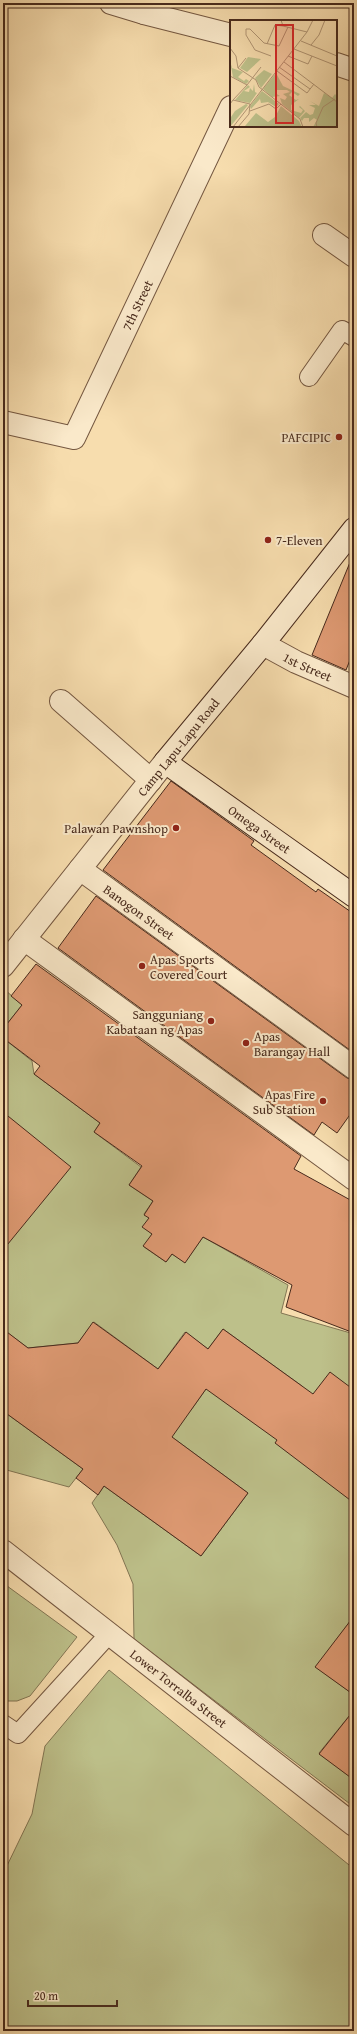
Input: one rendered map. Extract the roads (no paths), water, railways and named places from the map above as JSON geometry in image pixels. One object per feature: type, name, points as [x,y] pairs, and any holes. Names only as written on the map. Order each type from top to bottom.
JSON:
[{"type":"street","points":[[111,3],[143,8],[230,35]]},
{"type":"street","points":[[337,64],[354,70]]},
{"type":"street","name":"7th Street","points":[[3,422],[74,438],[230,109]]},
{"type":"street","points":[[324,235],[354,256]]},
{"type":"street","name":"Camp Lapu-Lapu Road","points":[[3,966],[165,762],[263,644],[354,529]]},
{"type":"street","name":"1st Street","points":[[263,644],[296,662],[354,687]]},
{"type":"street","points":[[61,701],[151,780]]},
{"type":"street","name":"Omega Street","points":[[165,762],[354,896]]},
{"type":"street","name":"Banogon Street","points":[[80,869],[354,1068]]},
{"type":"street","points":[[24,939],[354,1179]]},
{"type":"street","name":"Lower Torralba Street","points":[[3,1551],[354,1825]]},
{"type":"lane","points":[[309,377],[342,330],[354,337]]},
{"type":"lane","points":[[3,1724],[18,1734],[109,1634]]},
{"type":"place","name":"PAFCIPIC","points":[[339,437]]},
{"type":"place","name":"7-Eleven","points":[[268,540]]},
{"type":"place","name":"Palawan Pawnshop","points":[[176,828]]},
{"type":"place","name":"Apas Sports Covered Court","points":[[142,966]]},
{"type":"place","name":"Sangguniang Kabataan ng Apas","points":[[211,1021]]},
{"type":"place","name":"Apas Barangay Hall","points":[[246,1043]]},
{"type":"place","name":"Apas Fire Sub Station","points":[[323,1101]]}]
